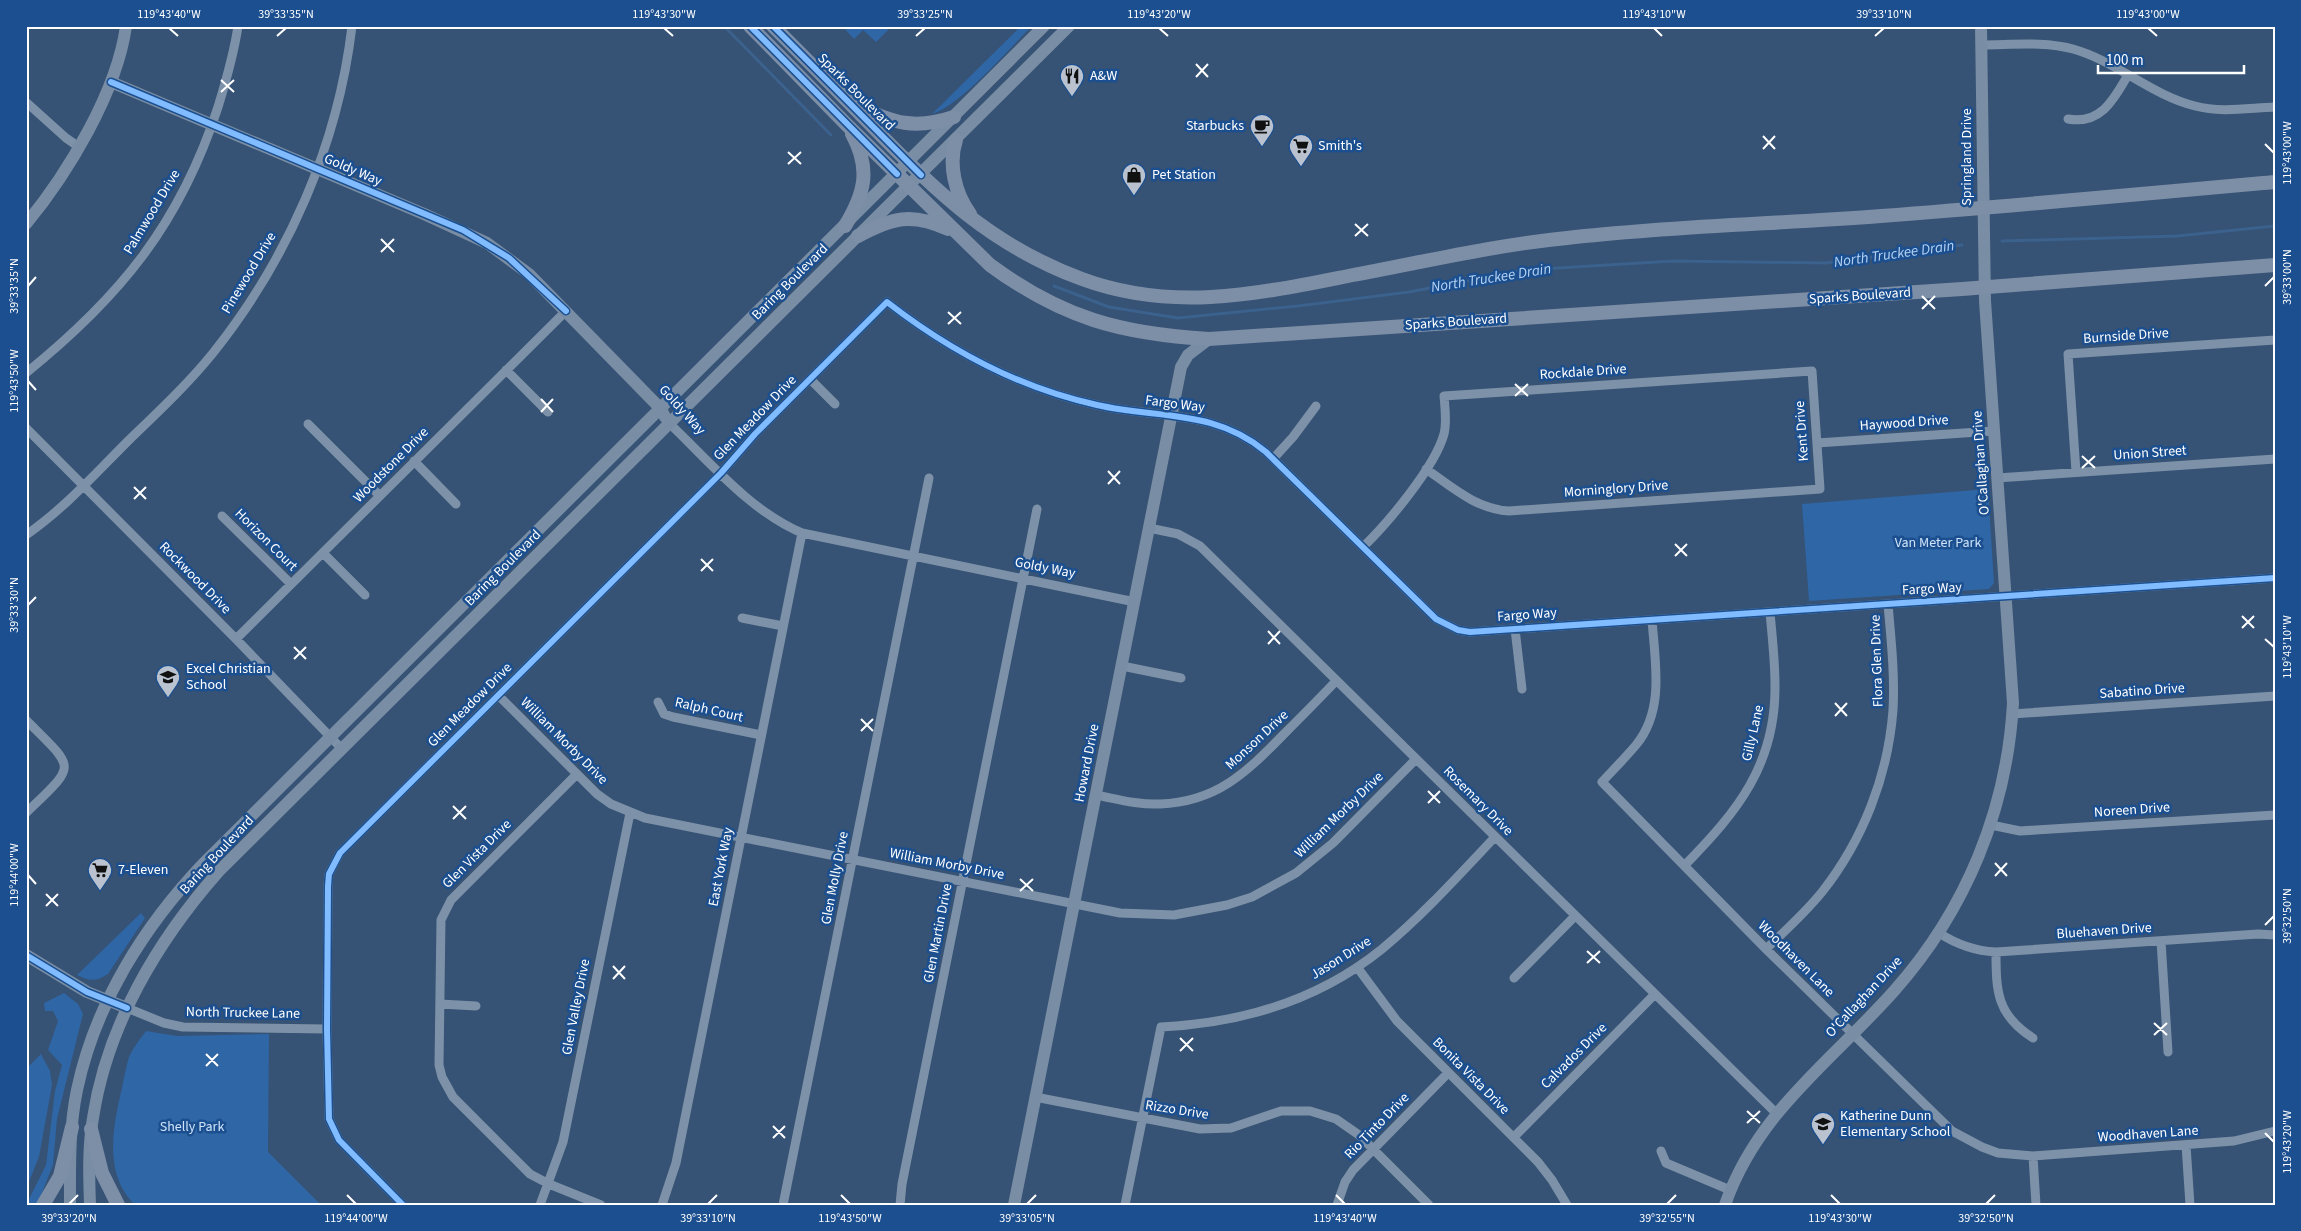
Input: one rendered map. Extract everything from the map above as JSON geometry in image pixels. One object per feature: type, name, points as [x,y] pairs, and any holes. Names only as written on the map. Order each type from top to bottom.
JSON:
[{"type":"main road","name":"Sparks Boulevard","points":[[750,26],[847,125],[990,265],[1010,280],[1060,308],[1103,323],[1163,336],[1210,339],[1984,287],[2275,265]]},
{"type":"main road","name":"Sparks Boulevard","points":[[773,26],[908,163],[979,224],[997,237],[1034,258],[1083,280],[1152,296],[1220,298],[1255,295],[1461,255],[1566,238],[1982,208],[2275,182]]},
{"type":"main road","points":[[850,103],[884,118],[904,124],[934,124],[954,117]]},
{"type":"main road","points":[[845,226],[861,198],[864,175],[860,151],[847,125]]},
{"type":"main road","points":[[956,140],[952,158],[958,192],[965,208],[979,224]]},
{"type":"main road","points":[[858,236],[894,219],[909,218],[929,221],[957,234]]},
{"type":"main road","points":[[44,1205],[60,1176],[72,1127]]},
{"type":"main road","points":[[91,1129],[102,1173],[118,1205]]},
{"type":"street","points":[[26,224],[49,196],[79,147],[112,82],[122,55],[126,26]]},
{"type":"street","name":"Palmwood Drive","points":[[26,373],[88,320],[133,270],[154,241],[183,191],[212,124],[232,59],[238,26]]},
{"type":"street","name":"Pinewood Drive","points":[[26,535],[55,514],[185,384],[237,321],[259,289],[283,246],[318,168],[343,84],[352,26]]},
{"type":"street","name":"Baring Boulevard","points":[[70,1205],[72,1127],[76,1092],[82,1069],[108,1000],[150,927],[173,898],[204,863],[1044,26]]},
{"type":"street","name":"Baring Boulevard","points":[[90,1205],[91,1129],[106,1063],[127,1008],[154,957],[183,912],[220,871],[342,749],[1069,26]]},
{"type":"street","name":"Springland Drive","points":[[1981,26],[1984,287]]},
{"type":"street","points":[[1982,45],[2037,44],[2072,48],[2181,102],[2201,108],[2232,110],[2275,107]]},
{"type":"street","points":[[2068,119],[2084,120],[2104,112],[2111,104],[2128,75]]},
{"type":"street","name":"Goldy Way","points":[[112,82],[463,230],[487,243],[529,274],[661,409],[669,423],[755,506],[772,518],[802,533],[1134,602]]},
{"type":"street","points":[[26,102],[66,138],[79,147]]},
{"type":"street","name":"O'Callaghan Drive","points":[[1725,1205],[1730,1190],[1755,1143],[1776,1114],[1799,1086],[1894,992],[1939,933],[1970,877],[1991,825],[2007,760],[2012,714],[1984,287]]},
{"type":"street","name":"Glen Meadow Drive","points":[[403,1205],[339,1140],[333,1130],[327,1107],[328,886],[333,863],[340,853],[721,473],[755,434],[887,302]]},
{"type":"street","name":"Fargo Way","points":[[887,302],[920,327],[968,357],[1030,386],[1097,405],[1200,419],[1234,430],[1250,439],[1273,459],[1436,620],[1446,626],[1470,632],[2275,578]]},
{"type":"street","name":"Woodstone Drive","points":[[236,639],[566,310]]},
{"type":"street","name":"Howard Drive","points":[[1014,1205],[1181,367],[1188,355],[1210,339]]},
{"type":"street","name":"Burnside Drive","points":[[2076,472],[2068,354],[2275,340]]},
{"type":"street","points":[[506,370],[548,412]]},
{"type":"street","name":"Kent Drive","points":[[1812,371],[1820,489]]},
{"type":"street","name":"Rockdale Drive","points":[[1363,547],[1390,519],[1440,446],[1444,434],[1444,396],[1812,371]]},
{"type":"street","name":"Glen Meadow Drive","points":[[810,380],[835,404]]},
{"type":"street","points":[[1273,459],[1293,437],[1316,406]]},
{"type":"street","points":[[308,424],[380,496]]},
{"type":"street","name":"Rockwood Drive","points":[[26,428],[236,639],[342,749]]},
{"type":"street","name":"Haywood Drive","points":[[1817,443],[1993,431]]},
{"type":"street","name":"Union Street","points":[[1997,478],[2275,459]]},
{"type":"street","points":[[414,461],[456,504]]},
{"type":"street","name":"Morninglory Drive","points":[[1426,469],[1474,502],[1496,510],[1509,511],[1820,489]]},
{"type":"street","name":"Glen Molly Drive","points":[[784,1205],[929,478]]},
{"type":"street","name":"Glen Martin Drive","points":[[900,1205],[902,1184],[1037,509]]},
{"type":"street","name":"Horizon Court","points":[[222,516],[291,584]]},
{"type":"street","name":"Rosemary Drive","points":[[1149,528],[1178,534],[1200,546],[1776,1114]]},
{"type":"street","name":"East York Way","points":[[662,1205],[676,1163],[802,533]]},
{"type":"street","points":[[323,553],[365,595]]},
{"type":"street","name":"Flora Glen Drive","points":[[1766,949],[1801,916],[1838,870],[1855,842],[1876,791],[1890,737],[1893,710],[1888,604]]},
{"type":"street","name":"Gilly Lane","points":[[1685,865],[1737,808],[1748,790],[1765,750],[1774,707],[1775,684],[1770,612]]},
{"type":"street","points":[[742,618],[784,626]]},
{"type":"street","name":"Woodhaven Lane","points":[[1652,620],[1657,691],[1651,720],[1636,745],[1602,782],[1851,1034],[1952,1131],[1998,1153],[2033,1156],[2234,1141],[2275,1131]]},
{"type":"street","points":[[1516,629],[1522,689]]},
{"type":"street","points":[[1122,666],[1181,678]]},
{"type":"street","name":"Monson Drive","points":[[1096,795],[1138,803],[1158,804],[1177,803],[1212,793],[1249,768],[1336,681]]},
{"type":"street","name":"William Morby Drive","points":[[498,695],[597,794],[630,813],[853,860],[1123,913],[1174,915],[1202,911],[1252,897],[1296,873],[1315,859],[1416,759]]},
{"type":"street","name":"Sabatino Drive","points":[[2012,714],[2275,696]]},
{"type":"street","name":"Ralph Court","points":[[658,702],[664,714],[673,717],[762,736]]},
{"type":"street","points":[[26,720],[61,754],[66,764],[63,777],[26,814]]},
{"type":"street","name":"Glen Vista Drive","points":[[577,774],[451,900],[445,910],[441,920],[439,1065],[446,1088],[530,1174],[549,1184],[601,1205]]},
{"type":"street","name":"Glen Valley Drive","points":[[540,1205],[564,1142],[630,813]]},
{"type":"street","name":"Noreen Drive","points":[[1991,825],[2020,832],[2275,815]]},
{"type":"street","name":"Jason Drive","points":[[1143,1118],[1161,1027],[1219,1022],[1276,1007],[1325,986],[1357,967],[1402,931],[1496,838]]},
{"type":"street","points":[[1514,978],[1575,916]]},
{"type":"street","name":"Bluehaven Drive","points":[[1939,933],[1963,946],[1996,952],[2258,934],[2275,935]]},
{"type":"street","points":[[2161,941],[2168,1052]]},
{"type":"street","points":[[1996,952],[1996,985],[2004,1010],[2021,1030],[2033,1038]]},
{"type":"street","name":"North Truckee Lane","points":[[26,955],[87,992],[164,1023],[183,1027],[327,1029]]},
{"type":"street","name":"Bonita Vista Drive","points":[[1357,967],[1397,1021],[1514,1137],[1547,1174],[1567,1205]]},
{"type":"street","name":"Calvados Drive","points":[[1514,1137],[1655,994]]},
{"type":"street","points":[[440,1004],[476,1006]]},
{"type":"street","name":"Rio Tinto Drive","points":[[1338,1205],[1345,1182],[1353,1170],[1448,1073]]},
{"type":"street","name":"Rizzo Drive","points":[[1035,1096],[1200,1129],[1215,1130],[1238,1126],[1281,1111],[1310,1111],[1336,1119],[1348,1126],[1429,1205]]},
{"type":"street","points":[[1125,1205],[1143,1118]]},
{"type":"street","points":[[2186,1145],[2190,1205]]},
{"type":"street","points":[[1660,1151],[1666,1163],[1730,1190]]},
{"type":"street","points":[[2033,1156],[2036,1205]]},
{"type":"green space","points":[[842,26],[859,26],[862,29],[866,26],[892,26],[876,42],[863,30],[854,39]]},
{"type":"green space","points":[[1021,26],[1032,26],[970,89],[943,109],[932,114]]},
{"type":"green space","name":"Van Meter Park","points":[[1988,489],[1994,583],[1989,589],[1809,601],[1802,504]]},
{"type":"green space","points":[[141,913],[145,918],[108,974],[92,980],[77,975]]},
{"type":"green space","points":[[64,993],[78,1004],[83,1014],[57,1119],[53,1165],[37,1205],[26,1205],[46,1165],[55,1091],[62,1065],[48,1050],[58,1021],[53,1011],[45,1011],[44,1003]]},
{"type":"green space","name":"Shelly Park","points":[[146,1031],[177,1036],[269,1034],[268,1152],[321,1205],[135,1205],[125,1193],[118,1179],[113,1149],[116,1118],[129,1057]]},
{"type":"green space","points":[[41,1054],[50,1071],[52,1085],[39,1157],[26,1189],[26,1069]]},
{"type":"waterway","points":[[724,26],[831,135]]},
{"type":"waterway","name":"North Truckee Drain","points":[[2002,241],[2177,236],[2275,226]]},
{"type":"waterway","name":"North Truckee Drain","points":[[1054,286],[1109,307],[1178,318],[1409,292],[1525,270],[1673,261],[1826,263],[1962,245]]},
{"type":"cycle path","points":[[750,26],[897,174]]},
{"type":"cycle path","points":[[773,26],[921,175]]},
{"type":"cycle path","points":[[111,82],[463,230],[509,258],[566,311]]},
{"type":"cycle path","points":[[403,1205],[339,1140],[329,1119],[327,1029],[328,886],[329,874],[340,853],[721,473],[755,434],[887,302],[961,352],[986,366],[1040,389],[1097,405],[1206,422],[1227,428],[1247,438],[1266,452],[1436,619],[1458,630],[1470,632],[2275,578]]},
{"type":"cycle path","points":[[26,955],[87,992],[127,1008]]},
{"type":"place","name":"A&W","points":[[1072,97]]},
{"type":"place","name":"Starbucks","points":[[1262,147]]},
{"type":"place","name":"Smith's","points":[[1301,167]]},
{"type":"place","name":"Pet Station","points":[[1134,196]]},
{"type":"place","name":"Excel Christian School","points":[[168,698]]},
{"type":"place","name":"7-Eleven","points":[[100,891]]},
{"type":"place","name":"Katherine Dunn Elementary School","points":[[1823,1145]]}]
